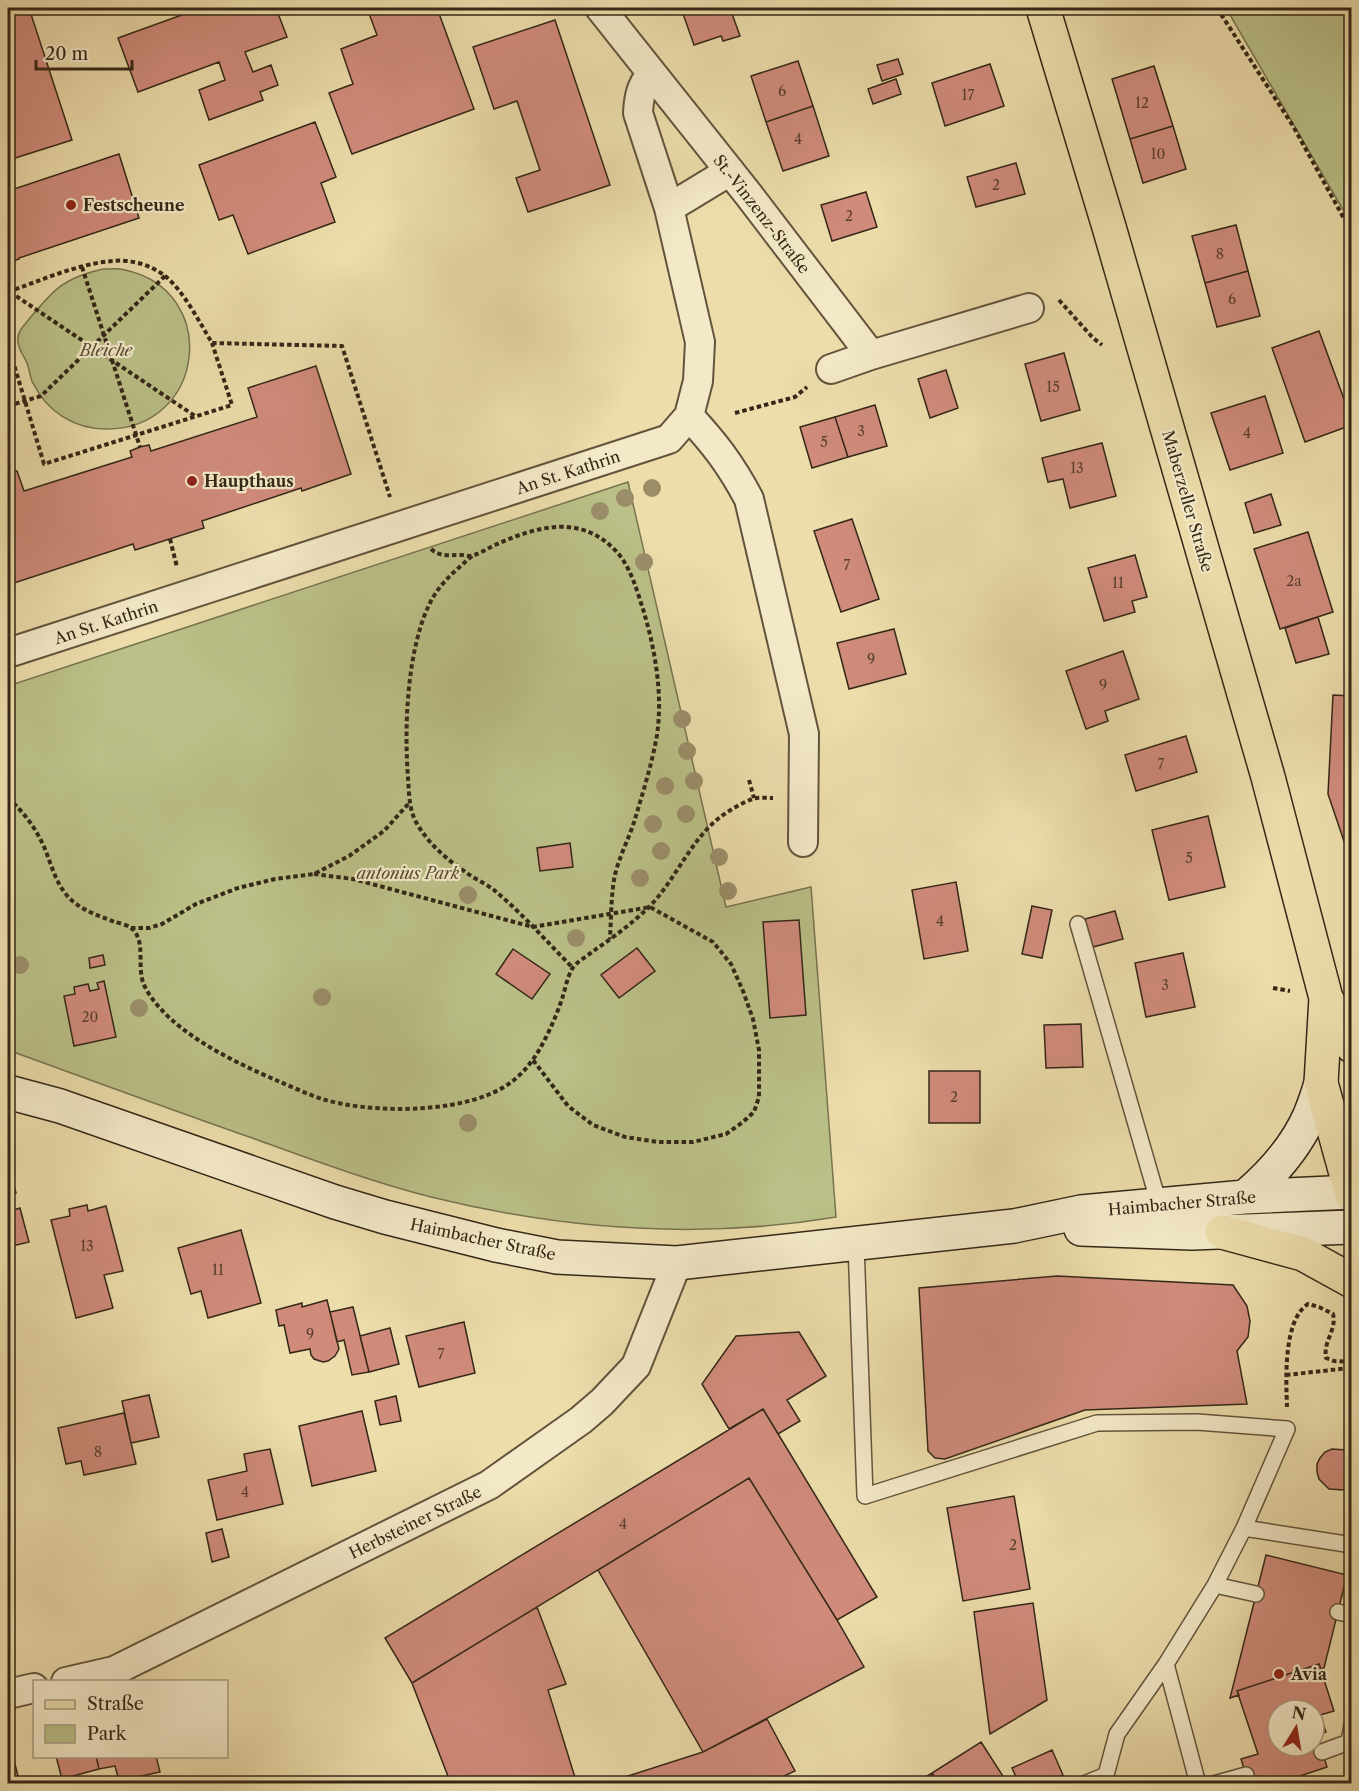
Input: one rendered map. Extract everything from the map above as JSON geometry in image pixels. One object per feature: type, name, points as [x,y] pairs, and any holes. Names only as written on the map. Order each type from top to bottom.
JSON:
[{"type":"main road","name":"Maberzeller Straße","points":[[1043,8],[1268,777],[1326,998],[1352,1046]]},
{"type":"main road","name":"Maberzeller Straße","points":[[1326,998],[1321,1083],[1351,1193]]},
{"type":"main road","points":[[1245,1197],[1286,1155],[1309,1117],[1321,1083]]},
{"type":"main road","name":"Haimbacher Straße","points":[[8,1092],[60,1106],[335,1202],[495,1245],[557,1257],[677,1263],[1014,1226],[1081,1212],[1245,1197],[1351,1193]]},
{"type":"main road","name":"Haimbacher Straße","points":[[1014,1226],[1163,1233],[1352,1227]]},
{"type":"main road","points":[[1222,1232],[1303,1254],[1352,1281]]},
{"type":"street","name":"St.-Vinzenz-Straße","points":[[600,8],[872,355]]},
{"type":"street","points":[[651,74],[641,88],[638,113],[669,208],[700,342],[698,381],[689,416],[715,444],[733,469],[749,499],[804,734],[803,842]]},
{"type":"street","points":[[669,208],[730,171]]},
{"type":"street","points":[[831,369],[1041,304]]},
{"type":"street","name":"An St. Kathrin","points":[[8,653],[669,439],[689,416]]},
{"type":"street","name":"Herbsteiner Straße","points":[[75,1680],[114,1671],[489,1485],[581,1420],[602,1402],[636,1366],[677,1263]]},
{"type":"street","points":[[8,1694],[33,1688]]},
{"type":"lane","points":[[1078,924],[1159,1204]]},
{"type":"lane","points":[[856,1244],[865,1496],[1097,1423],[1197,1422],[1287,1429],[1244,1528],[1215,1585],[1167,1664],[1117,1734],[1106,1779],[1084,1784]]},
{"type":"lane","points":[[1244,1528],[1352,1545]]},
{"type":"lane","points":[[1215,1585],[1256,1594]]},
{"type":"lane","points":[[1167,1664],[1198,1784]]},
{"type":"lane","points":[[1326,1751],[1349,1742],[1352,1725]]},
{"type":"lane","points":[[1214,1784],[1246,1775]]},
{"type":"path","points":[[1217,8],[1293,126],[1352,233]]},
{"type":"path","points":[[8,291],[82,267],[114,261],[141,263],[165,276],[183,297],[212,343],[232,405],[44,464],[8,345]]},
{"type":"path","points":[[82,267],[140,447]]},
{"type":"path","points":[[8,406],[41,396],[165,276]]},
{"type":"path","points":[[8,291],[195,417]]},
{"type":"path","points":[[1041,304],[1061,301],[1093,338],[1102,345]]},
{"type":"path","points":[[212,343],[342,346],[392,502]]},
{"type":"path","points":[[735,413],[795,397]]},
{"type":"path","points":[[572,968],[494,890],[463,870],[433,846],[415,821],[410,802],[407,728],[410,680],[423,620],[437,590],[446,578],[472,556],[533,531],[573,527],[586,529],[608,543],[620,557],[635,584],[649,629],[656,663],[659,699],[657,735],[647,781],[615,878],[610,939]]},
{"type":"path","points":[[170,539],[177,570]]},
{"type":"path","points":[[429,546],[438,554],[472,556]]},
{"type":"path","points":[[749,780],[754,798]]},
{"type":"path","points":[[8,798],[34,826],[45,847],[57,882],[74,903],[130,928],[149,928],[162,924],[196,904],[238,888],[275,879],[314,874],[353,879],[533,927],[650,907],[713,942],[730,964],[753,1019],[759,1050],[759,1097],[754,1112],[726,1134],[693,1142],[658,1142],[625,1137],[593,1125],[568,1106],[533,1060]]},
{"type":"path","points":[[130,928],[139,939],[141,948],[139,969],[145,988],[169,1017],[213,1049],[265,1076],[323,1099],[371,1108],[408,1109],[460,1104],[492,1094],[520,1075],[533,1060],[557,1012],[572,968],[650,907],[698,841],[719,818],[754,798],[803,799]]},
{"type":"path","points":[[314,874],[349,856],[384,831],[410,802]]},
{"type":"path","points":[[1287,1429],[1286,1375],[1292,1329],[1301,1308],[1308,1304],[1333,1314],[1335,1321],[1326,1343],[1326,1358],[1352,1364]]},
{"type":"path","points":[[1286,1375],[1350,1368],[1352,1364]]},
{"type":"green space","points":[[1226,8],[1351,8],[1351,219],[1342,208]]},
{"type":"green space","name":"Bleiche","points":[[103,269],[125,270],[156,283],[177,304],[188,330],[189,358],[181,385],[164,408],[139,423],[106,429],[83,426],[73,422],[63,417],[46,402],[32,381],[18,341],[21,329],[61,286],[79,276]]},
{"type":"green space","name":"antonius Park","points":[[628,482],[726,907],[811,887],[836,1217],[734,1228],[633,1228],[582,1224],[481,1208],[409,1191],[343,1170],[8,1050],[8,686]]},
{"type":"building","points":[[8,8],[29,8],[72,140],[12,159],[8,146]]},
{"type":"building","points":[[172,8],[188,8],[174,13]]},
{"type":"building","points":[[201,8],[276,8],[287,37],[245,52],[253,72],[271,65],[278,85],[260,92],[263,100],[209,120],[199,90],[225,80],[219,62],[138,92],[118,38]]},
{"type":"building","points":[[367,8],[437,8],[474,109],[352,154],[329,93],[353,84],[341,49],[377,35]]},
{"type":"building","points":[[681,8],[730,8],[740,36],[723,41],[721,36],[694,45]]},
{"type":"building","points":[[555,20],[610,185],[528,212],[516,178],[540,170],[517,101],[494,109],[473,47]]},
{"type":"building","points":[[898,59],[903,74],[882,81],[877,65]]},
{"type":"building","points":[[798,61],[813,106],[766,122],[751,76]]},
{"type":"building","points":[[990,64],[1004,106],[945,126],[932,83]]},
{"type":"building","points":[[1154,66],[1173,126],[1130,139],[1112,79]]},
{"type":"building","points":[[896,79],[901,94],[873,104],[868,89]]},
{"type":"building","points":[[813,106],[829,156],[783,171],[766,122]]},
{"type":"building","points":[[315,122],[336,177],[321,183],[335,222],[248,254],[233,215],[219,220],[199,165]]},
{"type":"building","points":[[1173,126],[1186,169],[1143,183],[1130,139]]},
{"type":"building","name":"Festscheune","points":[[119,154],[139,218],[8,263],[8,191]]},
{"type":"building","points":[[1016,163],[1025,194],[976,207],[967,177]]},
{"type":"building","points":[[866,192],[877,227],[832,241],[821,205]]},
{"type":"building","points":[[1236,225],[1248,271],[1205,283],[1192,236]]},
{"type":"building","points":[[1248,271],[1260,316],[1217,327],[1205,283]]},
{"type":"building","points":[[1319,331],[1352,425],[1305,442],[1272,348]]},
{"type":"building","points":[[1064,353],[1080,410],[1041,421],[1025,364]]},
{"type":"building","name":"Haupthaus","points":[[316,366],[351,474],[202,521],[204,528],[135,550],[133,544],[8,585],[8,463],[11,473],[17,471],[24,491],[132,457],[130,451],[140,447],[149,445],[151,451],[257,417],[248,388]]},
{"type":"building","points":[[946,370],[958,408],[930,418],[918,379]]},
{"type":"building","points":[[1265,396],[1283,453],[1230,470],[1211,413]]},
{"type":"building","points":[[875,405],[887,446],[848,457],[835,417]]},
{"type":"building","points":[[835,417],[848,457],[812,468],[800,427]]},
{"type":"building","points":[[1102,443],[1116,496],[1070,508],[1063,479],[1048,482],[1042,458]]},
{"type":"building","points":[[1271,494],[1281,525],[1254,533],[1245,503]]},
{"type":"building","points":[[852,519],[879,599],[841,612],[814,531]]},
{"type":"building","points":[[1308,532],[1333,612],[1280,629],[1254,549]]},
{"type":"building","points":[[1135,555],[1147,597],[1132,601],[1135,612],[1104,621],[1088,568]]},
{"type":"building","points":[[1318,617],[1329,654],[1296,663],[1285,628]]},
{"type":"building","points":[[894,629],[906,674],[849,689],[837,643]]},
{"type":"building","points":[[1123,651],[1139,699],[1105,711],[1108,721],[1086,729],[1066,671]]},
{"type":"building","points":[[1333,695],[1352,696],[1352,865],[1328,794]]},
{"type":"building","points":[[1186,736],[1197,772],[1136,791],[1125,755]]},
{"type":"building","points":[[1208,816],[1225,887],[1169,900],[1152,830]]},
{"type":"building","points":[[570,843],[573,867],[540,871],[537,848]]},
{"type":"building","points":[[956,882],[968,951],[924,959],[912,890]]},
{"type":"building","points":[[1032,906],[1052,910],[1042,958],[1022,954]]},
{"type":"building","points":[[1115,911],[1123,939],[1093,947],[1085,919]]},
{"type":"building","points":[[799,920],[806,1015],[770,1018],[763,922]]},
{"type":"building","points":[[637,948],[655,971],[619,998],[601,975]]},
{"type":"building","points":[[513,949],[550,974],[532,999],[496,974]]},
{"type":"building","points":[[1183,953],[1195,1007],[1146,1017],[1135,963]]},
{"type":"building","points":[[103,955],[105,965],[90,968],[89,958]]},
{"type":"building","points":[[104,981],[116,1037],[74,1046],[64,996],[75,994],[74,987],[88,984],[90,991],[99,989],[97,983]]},
{"type":"building","points":[[1081,1024],[1083,1067],[1046,1068],[1044,1025]]},
{"type":"building","points":[[929,1071],[980,1071],[980,1123],[929,1123]]},
{"type":"building","points":[[10,1171],[16,1193],[10,1194],[14,1210],[20,1208],[29,1242],[8,1247],[8,1172]]},
{"type":"building","points":[[87,1205],[88,1211],[106,1206],[123,1271],[104,1275],[113,1308],[76,1318],[51,1220],[70,1216],[69,1209]]},
{"type":"building","points":[[241,1230],[261,1303],[208,1318],[201,1291],[191,1294],[178,1248]]},
{"type":"building","points":[[1057,1276],[1233,1285],[1247,1306],[1250,1321],[1248,1337],[1237,1351],[1247,1404],[1085,1410],[945,1459],[935,1458],[928,1451],[919,1288]]},
{"type":"building","points":[[327,1300],[339,1349],[335,1356],[323,1362],[314,1359],[310,1349],[290,1353],[284,1325],[279,1326],[276,1310],[302,1303],[302,1307]]},
{"type":"building","points":[[353,1307],[369,1372],[352,1375],[344,1340],[337,1342],[330,1312]]},
{"type":"building","points":[[464,1322],[475,1373],[419,1387],[406,1336]]},
{"type":"building","points":[[390,1328],[399,1364],[369,1372],[360,1336]]},
{"type":"building","points":[[799,1332],[826,1376],[787,1400],[800,1421],[778,1434],[763,1409],[729,1429],[702,1384],[736,1336]]},
{"type":"building","points":[[149,1395],[159,1437],[131,1443],[122,1401]]},
{"type":"building","points":[[396,1396],[401,1421],[380,1425],[375,1401]]},
{"type":"building","points":[[763,1409],[877,1597],[837,1620],[749,1478],[412,1683],[385,1638]]},
{"type":"building","points":[[362,1411],[376,1471],[312,1486],[299,1426]]},
{"type":"building","points":[[124,1413],[136,1464],[84,1475],[81,1461],[66,1464],[58,1428]]},
{"type":"building","points":[[270,1449],[283,1504],[217,1520],[208,1480],[247,1471],[244,1454]]},
{"type":"building","points":[[1332,1449],[1352,1453],[1352,1485],[1344,1490],[1329,1489],[1319,1479],[1317,1464],[1325,1452]]},
{"type":"building","points":[[749,1478],[864,1667],[703,1752],[598,1570]]},
{"type":"building","points":[[1014,1496],[1030,1589],[963,1601],[947,1508]]},
{"type":"building","points":[[222,1529],[229,1557],[212,1562],[206,1533]]},
{"type":"building","points":[[1266,1555],[1347,1575],[1324,1668],[1321,1669],[1319,1664],[1237,1691],[1239,1695],[1230,1698]]},
{"type":"building","points":[[1033,1603],[1047,1700],[990,1734],[974,1612]]},
{"type":"building","points":[[537,1607],[566,1684],[548,1690],[577,1784],[451,1784],[412,1683]]},
{"type":"building","points":[[1319,1664],[1334,1711],[1326,1713],[1326,1698],[1266,1698],[1266,1758],[1324,1758],[1327,1767],[1276,1784],[1249,1784],[1241,1759],[1258,1754],[1237,1691]]},
{"type":"building","points":[[767,1719],[795,1771],[767,1784],[603,1784],[703,1752]]},
{"type":"building","points":[[9,1740],[20,1784],[8,1784]]},
{"type":"building","points":[[981,1742],[1008,1784],[939,1784],[932,1773]]},
{"type":"building","points":[[1052,1750],[1063,1775],[1043,1784],[1019,1784],[1012,1768]]},
{"type":"building","points":[[57,1758],[96,1758],[99,1769],[62,1779]]},
{"type":"building","points":[[96,1758],[156,1758],[160,1772],[119,1781],[115,1766],[99,1769]]},
{"type":"building","points":[[932,1773],[939,1784],[914,1784]]},
{"type":"place","name":"Festscheune","points":[[71,205]]},
{"type":"place","name":"Haupthaus","points":[[192,481]]},
{"type":"place","name":"Avia","points":[[1279,1674]]}]
